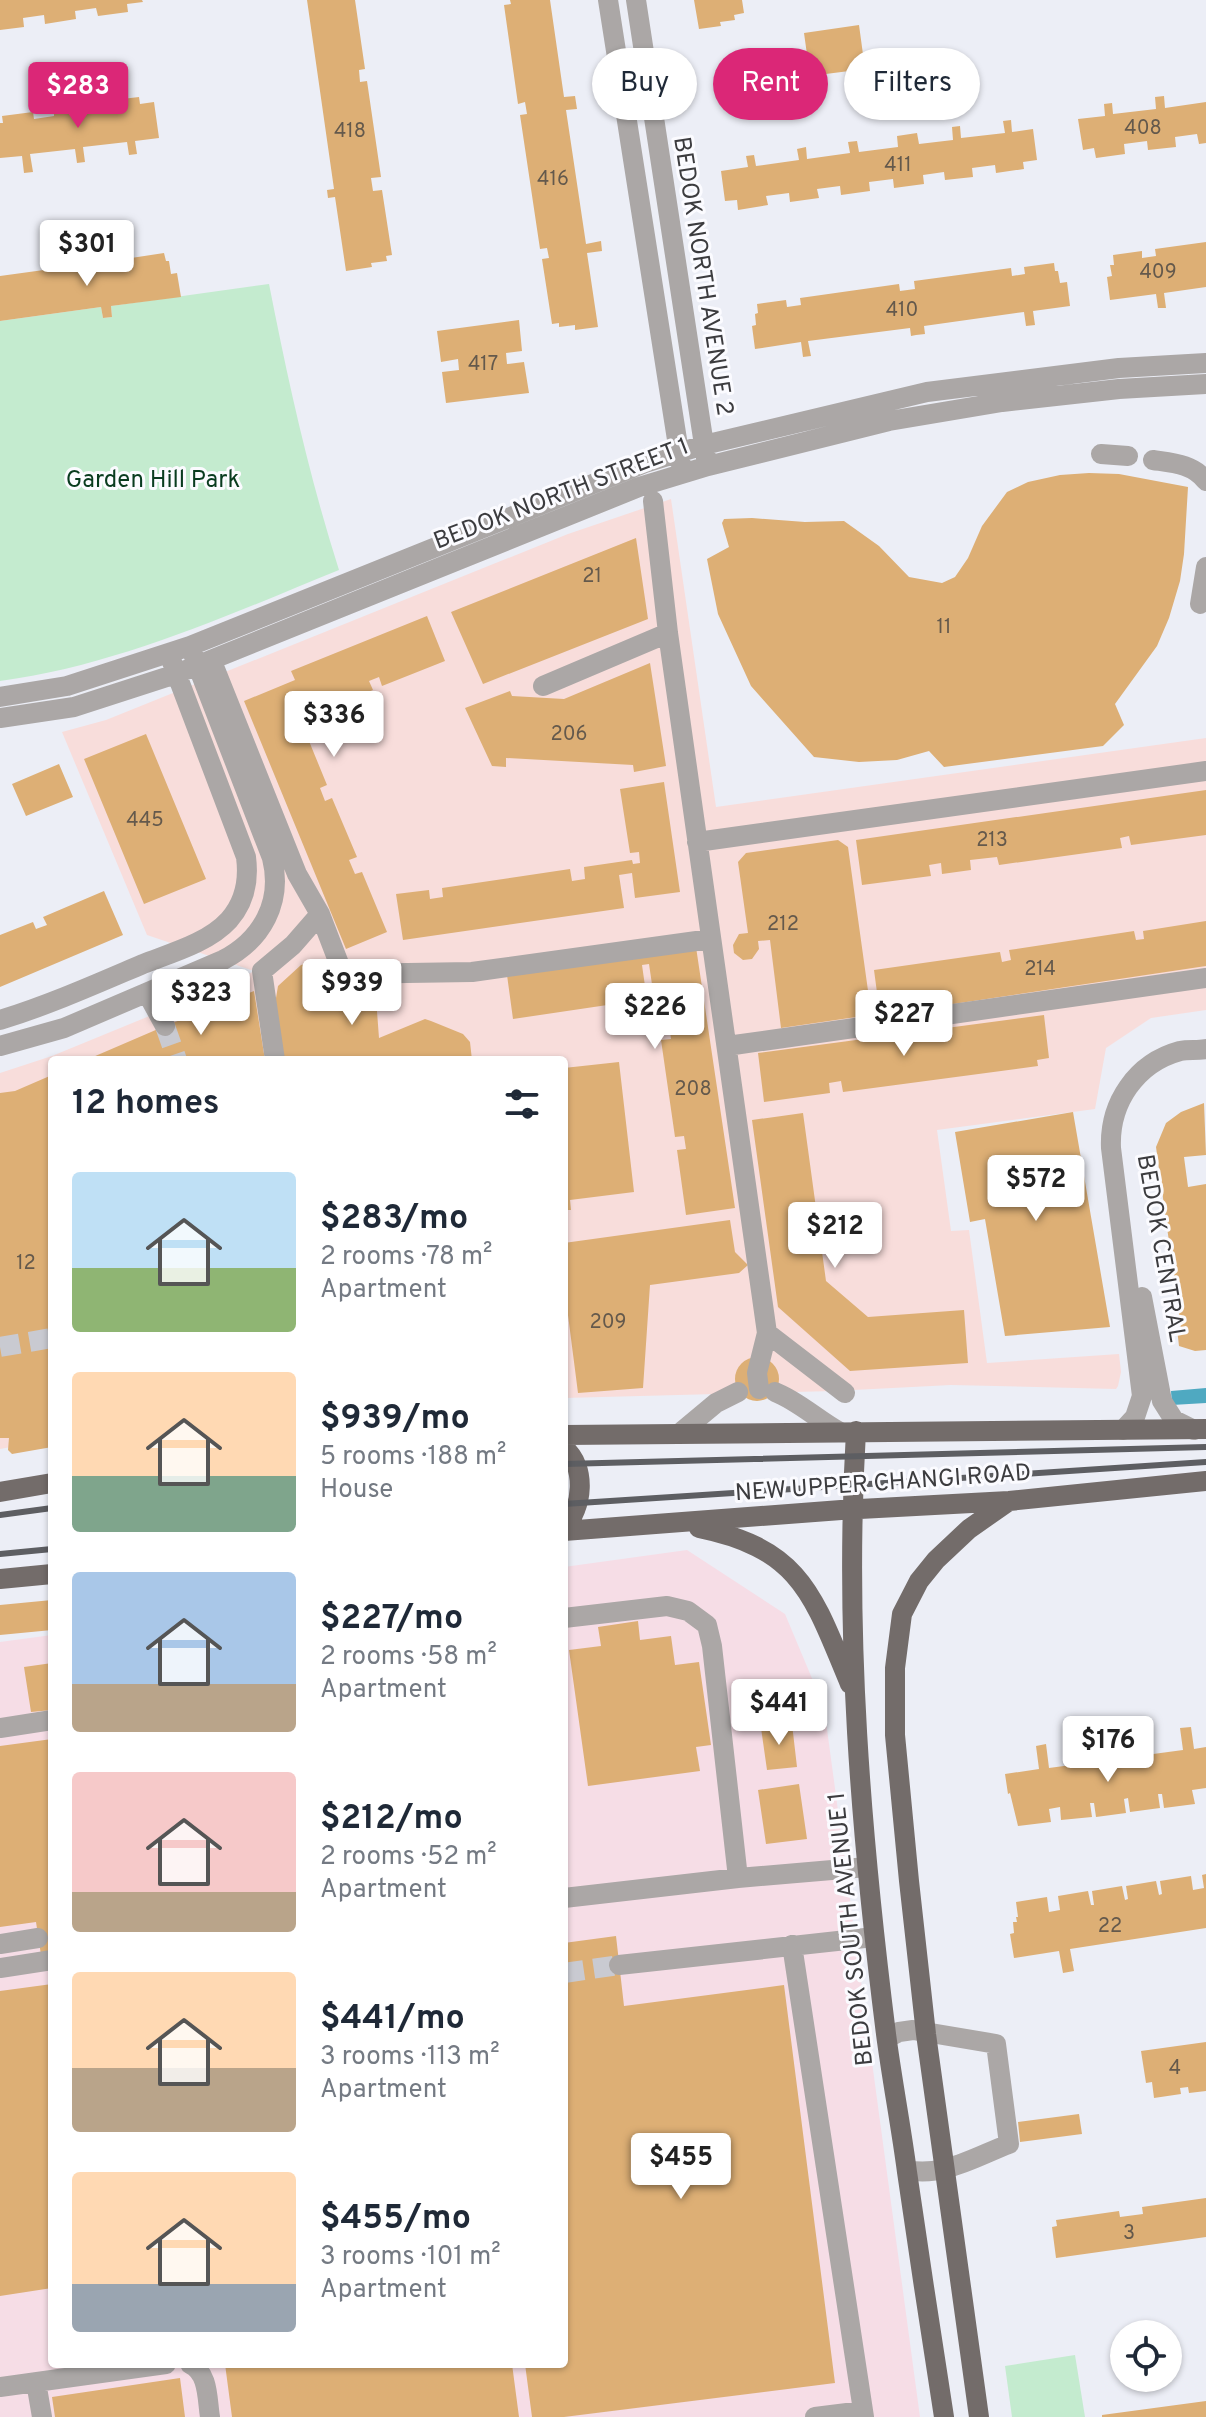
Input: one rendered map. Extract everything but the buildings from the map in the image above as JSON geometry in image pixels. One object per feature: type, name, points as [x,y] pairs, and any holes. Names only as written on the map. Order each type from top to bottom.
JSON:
[{"type":"main road","name":"NEW UPPER CHANGI ROAD","points":[[568,1435],[1200,1430]]},
{"type":"main road","name":"BEDOK SOUTH AVENUE 1","points":[[848,1432],[855,1695],[867,1867],[887,2038],[944,2417]]},
{"type":"main road","points":[[568,1451],[580,1486],[578,1505],[568,1525]]},
{"type":"main road","name":"NEW UPPER CHANGI ROAD","points":[[568,1529],[1009,1501],[1206,1481]]},
{"type":"main road","points":[[0,1492],[48,1484]]},
{"type":"main road","points":[[979,2417],[926,2034],[895,1735],[895,1668],[902,1614],[919,1581],[969,1529],[1009,1501]]},
{"type":"main road","points":[[671,1522],[725,1533],[770,1553],[790,1568],[811,1594],[855,1695]]},
{"type":"main road","points":[[0,1579],[48,1574]]},
{"type":"street","points":[[608,0],[683,473]]},
{"type":"street","name":"BEDOK NORTH AVENUE 2","points":[[636,0],[708,466]]},
{"type":"street","name":"BEDOK NORTH STREET 1","points":[[0,718],[74,707],[176,674],[201,660],[645,463],[679,452],[927,392],[1119,368],[1206,363]]},
{"type":"street","name":"BEDOK NORTH STREET 1","points":[[0,697],[67,686],[169,654],[201,660],[639,487],[708,466],[889,421],[1002,402],[1119,389],[1206,384]]},
{"type":"street","points":[[1101,454],[1128,456]]},
{"type":"street","points":[[1153,460],[1189,466],[1206,481]]},
{"type":"street","points":[[653,501],[668,633],[767,1333],[757,1373],[757,1391]]},
{"type":"street","points":[[1200,604],[1206,567]]},
{"type":"street","points":[[543,686],[668,633]]},
{"type":"street","points":[[0,1020],[57,1000],[191,944],[224,925],[241,902],[248,874],[246,857],[169,654]]},
{"type":"street","points":[[201,660],[297,874],[320,914],[343,974],[472,972],[711,939]]},
{"type":"street","points":[[0,1046],[64,1028],[223,960],[241,950],[260,930],[274,899],[275,878],[270,851],[201,660]]},
{"type":"street","points":[[697,842],[1206,771]]},
{"type":"street","points":[[274,1056],[262,971],[293,945],[320,914]]},
{"type":"street","points":[[727,1046],[1206,978]]},
{"type":"street","points":[[147,993],[165,1026]]},
{"type":"street","name":"BEDOK CENTRAL","points":[[1200,1430],[1174,1420],[1162,1401],[1127,1220],[1117,1140],[1124,1106],[1139,1083],[1161,1066],[1201,1050]]},
{"type":"street","name":"BEDOK CENTRAL","points":[[1123,1430],[1135,1417],[1142,1396],[1111,1148],[1112,1125],[1122,1097],[1140,1073],[1165,1056],[1201,1050]]},
{"type":"street","points":[[767,1333],[845,1393]]},
{"type":"street","points":[[680,1433],[716,1403],[757,1391],[788,1398],[848,1432]]},
{"type":"street","points":[[568,1618],[667,1606],[688,1611],[707,1625],[712,1646],[738,1878]]},
{"type":"street","points":[[0,1728],[48,1721]]},
{"type":"street","points":[[568,1898],[867,1867]]},
{"type":"street","points":[[619,1965],[874,1937]]},
{"type":"street","points":[[0,1944],[38,1938]]},
{"type":"street","points":[[792,1945],[863,2414],[815,2417]]},
{"type":"street","points":[[0,1968],[48,1961]]},
{"type":"street","points":[[887,2038],[913,2030],[996,2044],[1009,2144],[946,2169],[923,2173],[907,2170]]},
{"type":"street","points":[[0,2387],[137,2368]]},
{"type":"street","points":[[197,2368],[204,2379],[210,2417]]},
{"type":"street","points":[[36,2382],[42,2417]]},
{"type":"shaded area","points":[[671,499],[716,807],[1206,738],[1206,1010],[1151,1018],[1106,1048],[1095,1109],[937,1130],[951,1231],[969,1230],[987,1363],[1119,1354],[1121,1372],[1116,1389],[951,1385],[568,1398],[568,1056],[52,1056],[254,971],[147,935],[62,732],[106,720],[568,534]]},
{"type":"shaded area","points":[[48,1057],[48,1434],[22,1445],[0,1449],[0,1073]]},
{"type":"shaded area","points":[[687,1550],[785,1614],[824,1707],[920,2417],[0,2417],[0,1642],[48,1636],[48,2368],[568,2368],[568,1566]]},
{"type":"green space","name":"Garden Hill Park","points":[[269,284],[300,428],[339,570],[215,621],[130,651],[87,664],[0,681],[0,321],[101,307],[103,318],[112,317],[111,306]]},
{"type":"green space","points":[[1075,2355],[1085,2417],[1012,2417],[1005,2366]]},
{"type":"water","points":[[1206,1388],[1206,1403],[1172,1405],[1171,1391]]},
{"type":"tunnel","points":[[165,1026],[176,1056]]},
{"type":"tunnel","points":[[0,1347],[48,1339]]},
{"type":"tunnel","points":[[568,1972],[619,1965]]},
{"type":"railway","points":[[568,1464],[1206,1447]]},
{"type":"railway","points":[[568,1504],[1206,1462]]},
{"type":"railway","points":[[0,1515],[48,1509]]},
{"type":"railway","points":[[0,1554],[48,1549]]}]
